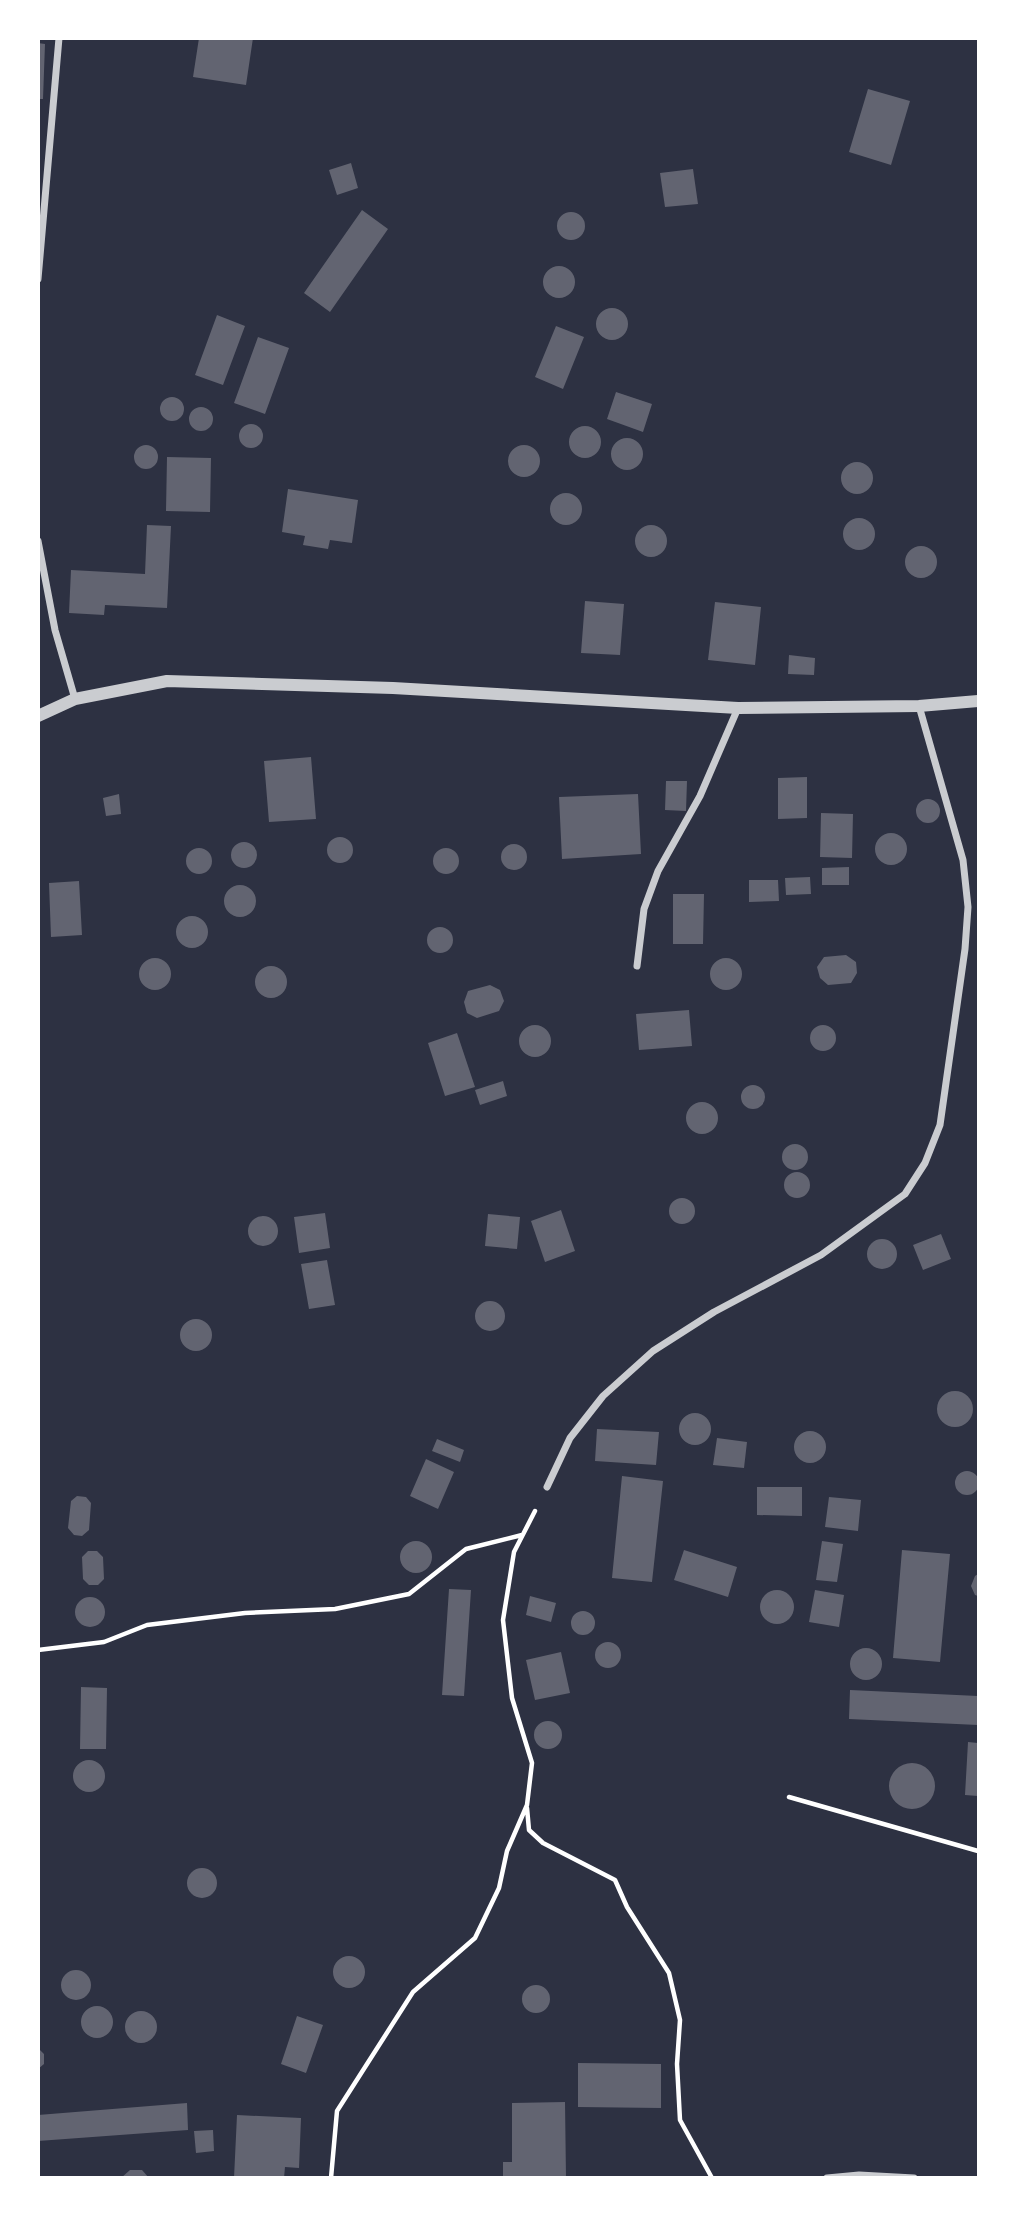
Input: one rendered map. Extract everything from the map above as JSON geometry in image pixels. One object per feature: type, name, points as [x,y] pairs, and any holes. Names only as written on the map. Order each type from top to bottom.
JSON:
[{"type":"street","points":[[38,279],[59,38]]},
{"type":"street","points":[[38,541],[55,630],[75,699]]},
{"type":"street","points":[[38,716],[75,699],[167,681],[393,688],[738,708],[919,706],[978,701]]},
{"type":"street","points":[[547,1487],[570,1438],[603,1396],[653,1351],[713,1312],[821,1255],[905,1194],[925,1163],[940,1125],[965,949],[968,907],[963,860],[919,706]]},
{"type":"street","points":[[637,967],[644,909],[659,871],[700,796],[738,708]]},
{"type":"street","points":[[827,2178],[859,2175],[914,2178]]},
{"type":"path","points":[[547,1487],[514,1552],[503,1620],[512,1698],[532,1763],[527,1805],[529,1830],[544,1843],[615,1880],[627,1907],[669,1973],[680,2020],[677,2064],[680,2120],[712,2178]]},
{"type":"path","points":[[38,1650],[104,1642],[147,1625],[245,1613],[335,1609],[409,1594],[466,1549],[522,1535]]},
{"type":"path","points":[[789,1797],[978,1851]]},
{"type":"path","points":[[331,2178],[337,2111],[413,1992],[475,1938],[499,1888],[508,1851],[527,1805]]},
{"type":"building","points":[[199,38],[253,38],[246,85],[193,77]]},
{"type":"building","points":[[38,43],[45,44],[43,99],[38,99]]},
{"type":"building","points":[[868,89],[910,101],[891,165],[849,152]]},
{"type":"building","points":[[351,163],[358,188],[337,195],[329,170]]},
{"type":"building","points":[[693,169],[698,204],[665,207],[660,173]]},
{"type":"building","points":[[362,210],[388,229],[330,312],[304,293]]},
{"type":"building","points":[[571,212],[581,216],[585,226],[581,236],[571,240],[561,236],[557,226],[561,216]]},
{"type":"building","points":[[559,266],[570,271],[575,282],[570,293],[559,298],[548,293],[543,282],[548,271]]},
{"type":"building","points":[[612,308],[623,313],[628,324],[623,335],[612,340],[601,335],[596,324],[601,313]]},
{"type":"building","points":[[217,315],[245,326],[223,385],[195,375]]},
{"type":"building","points":[[556,326],[584,337],[563,389],[535,377]]},
{"type":"building","points":[[258,337],[289,348],[265,414],[234,403]]},
{"type":"building","points":[[616,392],[652,404],[643,432],[607,419]]},
{"type":"building","points":[[172,397],[181,400],[184,409],[181,418],[172,421],[163,418],[160,409],[163,400]]},
{"type":"building","points":[[201,407],[210,410],[213,419],[210,428],[201,431],[192,428],[189,419],[192,410]]},
{"type":"building","points":[[246,424],[256,424],[263,431],[263,441],[256,448],[246,448],[239,441],[239,431]]},
{"type":"building","points":[[585,426],[596,431],[601,442],[596,453],[585,458],[574,453],[569,442],[574,431]]},
{"type":"building","points":[[627,438],[638,443],[643,454],[638,465],[627,470],[616,465],[611,454],[616,443]]},
{"type":"building","points":[[146,445],[155,448],[158,457],[155,466],[146,469],[137,466],[134,457],[137,448]]},
{"type":"building","points":[[524,445],[535,450],[540,461],[535,472],[524,477],[513,472],[508,461],[513,450]]},
{"type":"building","points":[[167,457],[211,458],[210,512],[166,511]]},
{"type":"building","points":[[857,462],[868,467],[873,478],[868,489],[857,494],[846,489],[841,478],[846,467]]},
{"type":"building","points":[[288,489],[358,500],[352,543],[330,540],[328,549],[303,545],[305,536],[282,532]]},
{"type":"building","points":[[566,493],[577,498],[582,509],[577,520],[566,525],[555,520],[550,509],[555,498]]},
{"type":"building","points":[[859,518],[870,523],[875,534],[870,545],[859,550],[848,545],[843,534],[848,523]]},
{"type":"building","points":[[147,525],[171,526],[167,608],[105,605],[104,615],[69,613],[71,570],[145,574]]},
{"type":"building","points":[[651,525],[662,530],[667,541],[662,552],[651,557],[640,552],[635,541],[640,530]]},
{"type":"building","points":[[921,546],[932,551],[937,562],[932,573],[921,578],[910,573],[905,562],[910,551]]},
{"type":"building","points":[[585,601],[624,604],[620,655],[581,653]]},
{"type":"building","points":[[715,602],[761,607],[755,665],[708,660]]},
{"type":"building","points":[[789,655],[815,658],[814,675],[788,674]]},
{"type":"building","points":[[311,757],[316,819],[269,822],[264,761]]},
{"type":"building","points":[[807,777],[807,818],[778,819],[778,778]]},
{"type":"building","points":[[666,781],[687,781],[686,811],[665,810]]},
{"type":"building","points":[[119,794],[121,814],[106,816],[103,798]]},
{"type":"building","points":[[638,794],[641,854],[562,859],[559,797]]},
{"type":"building","points":[[923,799],[933,799],[940,806],[940,816],[933,823],[923,823],[916,816],[916,806]]},
{"type":"building","points":[[821,813],[853,814],[852,858],[820,857]]},
{"type":"building","points":[[891,833],[902,838],[907,849],[902,860],[891,865],[880,860],[875,849],[880,838]]},
{"type":"building","points":[[340,837],[349,841],[353,850],[349,859],[340,863],[331,859],[327,850],[331,841]]},
{"type":"building","points":[[244,842],[253,846],[257,855],[253,864],[244,868],[235,864],[231,855],[235,846]]},
{"type":"building","points":[[514,844],[523,848],[527,857],[523,866],[514,870],[505,866],[501,857],[505,848]]},
{"type":"building","points":[[199,848],[208,852],[212,861],[208,870],[199,874],[190,870],[186,861],[190,852]]},
{"type":"building","points":[[446,848],[455,852],[459,861],[455,870],[446,874],[437,870],[433,861],[437,852]]},
{"type":"building","points":[[849,867],[849,885],[822,885],[822,868]]},
{"type":"building","points":[[810,877],[811,894],[786,895],[785,878]]},
{"type":"building","points":[[749,880],[778,880],[779,901],[749,902]]},
{"type":"building","points":[[79,881],[82,935],[51,937],[49,883]]},
{"type":"building","points":[[240,885],[251,890],[256,901],[251,912],[240,917],[229,912],[224,901],[229,890]]},
{"type":"building","points":[[673,894],[704,894],[703,944],[673,944]]},
{"type":"building","points":[[192,916],[203,921],[208,932],[203,943],[192,948],[181,943],[176,932],[181,921]]},
{"type":"building","points":[[440,927],[449,931],[453,940],[449,949],[440,953],[431,949],[427,940],[431,931]]},
{"type":"building","points":[[846,955],[856,962],[857,973],[851,983],[828,985],[820,978],[817,967],[824,957]]},
{"type":"building","points":[[155,958],[166,963],[171,974],[166,985],[155,990],[144,985],[139,974],[144,963]]},
{"type":"building","points":[[726,958],[737,963],[742,974],[737,985],[726,990],[715,985],[710,974],[715,963]]},
{"type":"building","points":[[271,966],[282,971],[287,982],[282,993],[271,998],[260,993],[255,982],[260,971]]},
{"type":"building","points":[[490,985],[500,990],[504,1001],[499,1011],[477,1018],[467,1013],[464,1002],[468,991]]},
{"type":"building","points":[[689,1010],[692,1046],[639,1050],[636,1014]]},
{"type":"building","points":[[535,1025],[546,1030],[551,1041],[546,1052],[535,1057],[524,1052],[519,1041],[524,1030]]},
{"type":"building","points":[[823,1025],[832,1029],[836,1038],[832,1047],[823,1051],[814,1047],[810,1038],[814,1029]]},
{"type":"building","points":[[457,1033],[475,1087],[445,1096],[428,1043]]},
{"type":"building","points":[[503,1081],[507,1096],[480,1105],[475,1090]]},
{"type":"building","points":[[748,1085],[758,1085],[765,1092],[765,1102],[758,1109],[748,1109],[741,1102],[741,1092]]},
{"type":"building","points":[[702,1102],[713,1107],[718,1118],[713,1129],[702,1134],[691,1129],[686,1118],[691,1107]]},
{"type":"building","points":[[795,1144],[804,1148],[808,1157],[804,1166],[795,1170],[786,1166],[782,1157],[786,1148]]},
{"type":"building","points":[[797,1172],[806,1176],[810,1185],[806,1194],[797,1198],[788,1194],[784,1185],[788,1176]]},
{"type":"building","points":[[682,1198],[691,1202],[695,1211],[691,1220],[682,1224],[673,1220],[669,1211],[673,1202]]},
{"type":"building","points":[[561,1210],[575,1251],[545,1262],[531,1221]]},
{"type":"building","points":[[325,1213],[330,1248],[299,1253],[294,1217]]},
{"type":"building","points":[[488,1214],[520,1217],[517,1249],[485,1246]]},
{"type":"building","points":[[263,1216],[274,1220],[278,1231],[274,1242],[263,1246],[252,1242],[248,1231],[252,1220]]},
{"type":"building","points":[[941,1234],[951,1259],[923,1270],[913,1245]]},
{"type":"building","points":[[882,1239],[893,1243],[897,1254],[893,1265],[882,1269],[871,1265],[867,1254],[871,1243]]},
{"type":"building","points":[[327,1260],[335,1305],[309,1309],[301,1264]]},
{"type":"building","points":[[490,1301],[501,1305],[505,1316],[501,1327],[490,1331],[479,1327],[475,1316],[479,1305]]},
{"type":"building","points":[[196,1319],[207,1324],[212,1335],[207,1346],[196,1351],[185,1346],[180,1335],[185,1324]]},
{"type":"building","points":[[955,1391],[968,1396],[973,1409],[968,1422],[955,1427],[942,1422],[937,1409],[942,1396]]},
{"type":"building","points":[[695,1413],[706,1418],[711,1429],[706,1440],[695,1445],[684,1440],[679,1429],[684,1418]]},
{"type":"building","points":[[597,1429],[659,1432],[656,1465],[595,1461]]},
{"type":"building","points":[[810,1431],[821,1436],[826,1447],[821,1458],[810,1463],[799,1458],[794,1447],[799,1436]]},
{"type":"building","points":[[717,1438],[747,1442],[744,1468],[713,1465]]},
{"type":"building","points":[[437,1439],[464,1450],[460,1462],[432,1451]]},
{"type":"building","points":[[426,1459],[454,1472],[438,1509],[410,1496]]},
{"type":"building","points":[[967,1471],[976,1474],[979,1483],[976,1492],[967,1495],[958,1492],[955,1483],[958,1474]]},
{"type":"building","points":[[622,1476],[663,1481],[652,1582],[612,1578]]},
{"type":"building","points":[[757,1487],[802,1487],[802,1516],[757,1515]]},
{"type":"building","points":[[77,1496],[86,1497],[91,1503],[89,1530],[82,1536],[74,1535],[68,1528],[71,1501]]},
{"type":"building","points":[[829,1497],[861,1500],[858,1531],[825,1527]]},
{"type":"building","points":[[416,1541],[427,1546],[432,1557],[427,1568],[416,1573],[405,1568],[400,1557],[405,1546]]},
{"type":"building","points":[[822,1541],[843,1544],[837,1582],[816,1580]]},
{"type":"building","points":[[684,1550],[737,1567],[728,1597],[674,1580]]},
{"type":"building","points":[[902,1550],[950,1554],[940,1662],[893,1658]]},
{"type":"building","points":[[88,1551],[97,1551],[103,1557],[104,1579],[98,1585],[89,1585],[83,1579],[82,1557]]},
{"type":"building","points":[[978,1574],[978,1596],[971,1586]]},
{"type":"building","points":[[449,1589],[471,1590],[464,1696],[442,1695]]},
{"type":"building","points":[[777,1590],[789,1595],[794,1607],[789,1619],[777,1624],[765,1619],[760,1607],[765,1595]]},
{"type":"building","points":[[815,1590],[844,1595],[839,1627],[809,1622]]},
{"type":"building","points":[[530,1596],[556,1603],[551,1622],[526,1615]]},
{"type":"building","points":[[90,1597],[101,1601],[105,1612],[101,1623],[90,1627],[79,1623],[75,1612],[79,1601]]},
{"type":"building","points":[[583,1611],[594,1618],[595,1623],[588,1634],[583,1635],[572,1628],[571,1623],[578,1612]]},
{"type":"building","points":[[608,1642],[617,1646],[621,1655],[617,1664],[608,1668],[599,1664],[595,1655],[599,1646]]},
{"type":"building","points":[[866,1648],[877,1653],[882,1664],[877,1675],[866,1680],[855,1675],[850,1664],[855,1653]]},
{"type":"building","points":[[561,1652],[570,1693],[535,1700],[526,1660]]},
{"type":"building","points":[[81,1687],[107,1688],[106,1749],[80,1749]]},
{"type":"building","points":[[850,1690],[978,1696],[978,1725],[849,1719]]},
{"type":"building","points":[[548,1721],[558,1725],[562,1735],[558,1745],[548,1749],[538,1745],[534,1735],[538,1725]]},
{"type":"building","points":[[968,1742],[978,1743],[978,1796],[965,1795]]},
{"type":"building","points":[[89,1760],[100,1765],[105,1776],[100,1787],[89,1792],[78,1787],[73,1776],[78,1765]]},
{"type":"building","points":[[912,1763],[928,1770],[935,1786],[928,1802],[912,1809],[896,1802],[889,1786],[896,1770]]},
{"type":"building","points":[[202,1868],[213,1872],[217,1883],[213,1894],[202,1898],[191,1894],[187,1883],[191,1872]]},
{"type":"building","points":[[349,1956],[360,1961],[365,1972],[360,1983],[349,1988],[338,1983],[333,1972],[338,1961]]},
{"type":"building","points":[[76,1970],[87,1974],[91,1985],[87,1996],[76,2000],[65,1996],[61,1985],[65,1974]]},
{"type":"building","points":[[536,1985],[546,1989],[550,1999],[546,2009],[536,2013],[526,2009],[522,1999],[526,1989]]},
{"type":"building","points":[[97,2006],[108,2011],[113,2022],[108,2033],[97,2038],[86,2033],[81,2022],[86,2011]]},
{"type":"building","points":[[141,2011],[152,2016],[157,2027],[152,2038],[141,2043],[130,2038],[125,2027],[130,2016]]},
{"type":"building","points":[[297,2016],[323,2025],[306,2073],[281,2064]]},
{"type":"building","points":[[38,2048],[44,2054],[44,2064],[38,2069]]},
{"type":"building","points":[[578,2063],[661,2064],[661,2108],[578,2107]]},
{"type":"building","points":[[565,2102],[566,2178],[503,2178],[503,2162],[512,2162],[512,2103]]},
{"type":"building","points":[[187,2103],[188,2130],[38,2141],[38,2115]]},
{"type":"building","points":[[237,2115],[301,2118],[299,2168],[285,2167],[284,2178],[234,2178]]},
{"type":"building","points":[[213,2130],[214,2151],[196,2153],[194,2131]]},
{"type":"building","points":[[130,2170],[142,2170],[149,2178],[121,2178]]}]
